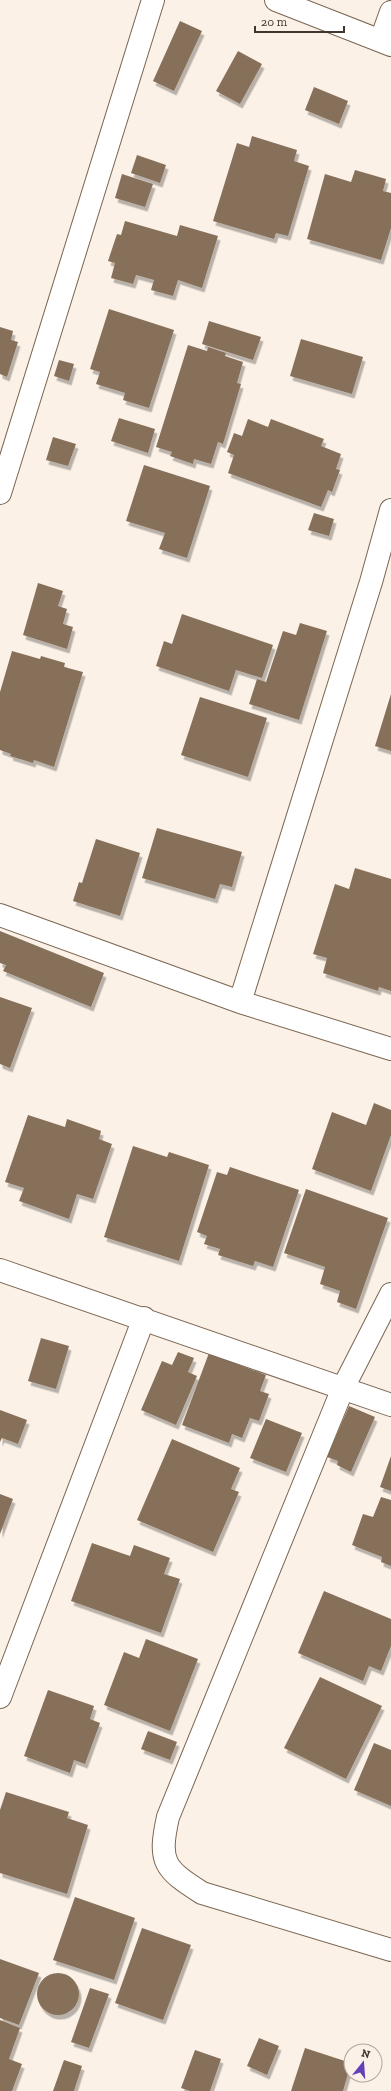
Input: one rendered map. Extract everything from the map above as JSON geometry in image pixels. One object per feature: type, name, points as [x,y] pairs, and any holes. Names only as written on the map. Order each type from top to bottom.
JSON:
[{"type":"street","points":[[0,493],[153,0]]},
{"type":"street","points":[[276,0],[386,43],[391,12]]},
{"type":"street","points":[[240,1002],[371,582],[391,510]]},
{"type":"street","points":[[0,915],[240,1002],[391,1049]]},
{"type":"street","points":[[0,1270],[144,1318],[391,1405]]},
{"type":"street","points":[[391,1294],[343,1388],[168,1817],[163,1840],[166,1865],[182,1880],[202,1893],[391,1950]]},
{"type":"street","points":[[0,1697],[144,1318]]},
{"type":"building","points":[[180,21],[202,31],[174,91],[153,81]]},
{"type":"building","points":[[238,51],[262,64],[240,104],[216,91]]},
{"type":"building","points":[[314,87],[348,101],[339,124],[305,110]]},
{"type":"building","points":[[252,136],[297,150],[294,161],[309,166],[288,236],[276,233],[274,239],[213,221],[237,143],[249,147]]},
{"type":"building","points":[[137,155],[166,165],[160,183],[131,173]]},
{"type":"building","points":[[355,170],[386,179],[383,191],[391,193],[391,228],[381,260],[307,239],[325,174],[351,182]]},
{"type":"building","points":[[122,174],[153,184],[145,207],[115,198]]},
{"type":"building","points":[[125,221],[177,236],[180,225],[218,236],[202,288],[178,280],[173,296],[151,290],[154,280],[136,275],[133,284],[111,278],[115,263],[108,261],[117,234],[121,235]]},
{"type":"building","points":[[109,309],[174,330],[149,408],[123,400],[125,393],[96,384],[100,372],[90,369]]},
{"type":"building","points":[[209,321],[261,337],[253,360],[202,344]]},
{"type":"building","points":[[0,327],[13,331],[11,340],[18,342],[7,377],[0,374]]},
{"type":"building","points":[[301,339],[363,357],[352,394],[290,376]]},
{"type":"building","points":[[188,345],[207,351],[208,347],[226,353],[225,356],[243,362],[237,383],[241,384],[223,444],[218,442],[211,464],[194,459],[193,464],[170,456],[172,452],[156,447]]},
{"type":"building","points":[[59,360],[74,364],[69,381],[54,376]]},
{"type":"building","points":[[119,418],[155,429],[148,453],[111,441]]},
{"type":"building","points":[[248,419],[268,427],[271,419],[324,439],[321,446],[341,454],[336,469],[340,470],[332,492],[328,490],[321,507],[228,473],[234,455],[227,452],[234,433],[242,436]]},
{"type":"building","points":[[53,437],[76,444],[68,466],[46,460]]},
{"type":"building","points":[[144,465],[210,486],[187,558],[159,549],[165,533],[126,521]]},
{"type":"building","points":[[314,513],[334,519],[329,536],[308,530]]},
{"type":"building","points":[[38,583],[63,591],[58,606],[67,609],[63,624],[73,627],[67,649],[23,635]]},
{"type":"building","points":[[182,614],[273,645],[262,678],[236,670],[229,691],[156,666],[164,641],[172,644]]},
{"type":"building","points":[[300,623],[327,631],[299,720],[249,704],[257,679],[266,682],[283,631],[296,635]]},
{"type":"building","points":[[12,651],[40,659],[41,656],[65,663],[64,667],[83,672],[54,767],[34,760],[33,763],[10,756],[11,754],[0,750],[0,692]]},
{"type":"building","points":[[391,694],[391,751],[375,746]]},
{"type":"building","points":[[200,697],[267,718],[248,777],[181,755]]},
{"type":"building","points":[[157,828],[242,852],[232,887],[220,884],[215,899],[142,878]]},
{"type":"building","points":[[96,839],[140,853],[120,916],[73,901],[79,882],[82,883]]},
{"type":"building","points":[[355,868],[391,879],[391,991],[379,987],[378,991],[323,973],[327,958],[313,954],[335,884],[349,889]]},
{"type":"building","points":[[0,931],[104,973],[91,1007],[3,971],[6,965],[0,963]]},
{"type":"building","points":[[0,997],[32,1008],[10,1068],[0,1064]]},
{"type":"building","points":[[374,1103],[391,1110],[391,1135],[371,1191],[312,1169],[332,1112],[366,1125]]},
{"type":"building","points":[[28,1115],[65,1127],[67,1119],[101,1131],[99,1139],[112,1144],[93,1199],[77,1194],[69,1219],[19,1201],[24,1188],[5,1182]]},
{"type":"building","points":[[133,1146],[167,1157],[169,1152],[209,1165],[179,1261],[104,1237]]},
{"type":"building","points":[[230,1167],[299,1190],[273,1267],[255,1261],[253,1266],[218,1255],[220,1249],[204,1244],[207,1236],[197,1232],[217,1172],[227,1175]]},
{"type":"building","points":[[306,1189],[388,1218],[356,1309],[337,1302],[340,1291],[320,1284],[325,1267],[284,1253]]},
{"type":"building","points":[[41,1338],[69,1346],[56,1389],[28,1381]]},
{"type":"building","points":[[178,1352],[194,1358],[188,1372],[197,1376],[176,1425],[141,1410],[162,1361],[172,1365]]},
{"type":"building","points":[[209,1353],[266,1375],[260,1391],[269,1394],[259,1421],[250,1418],[242,1438],[232,1434],[229,1443],[182,1425]]},
{"type":"building","points":[[349,1406],[375,1417],[351,1472],[337,1465],[338,1461],[327,1457]]},
{"type":"building","points":[[0,1410],[27,1420],[18,1444],[2,1438],[0,1442]]},
{"type":"building","points":[[266,1419],[302,1433],[286,1472],[250,1458]]},
{"type":"building","points":[[172,1439],[240,1468],[231,1489],[239,1492],[213,1552],[137,1520]]},
{"type":"building","points":[[391,1456],[391,1491],[380,1487]]},
{"type":"building","points":[[0,1494],[13,1499],[0,1534]]},
{"type":"building","points":[[381,1497],[391,1500],[391,1566],[381,1562],[382,1557],[352,1545],[363,1514],[373,1517]]},
{"type":"building","points":[[92,1543],[130,1556],[134,1545],[170,1558],[164,1574],[180,1579],[161,1633],[71,1601]]},
{"type":"building","points":[[324,1591],[391,1619],[391,1646],[381,1671],[369,1666],[363,1681],[298,1653]]},
{"type":"building","points":[[146,1639],[198,1659],[170,1731],[104,1705],[124,1652],[139,1658]]},
{"type":"building","points":[[320,1677],[382,1706],[346,1779],[284,1748]]},
{"type":"building","points":[[48,1690],[94,1706],[90,1719],[100,1723],[85,1764],[74,1760],[70,1773],[24,1756]]},
{"type":"building","points":[[148,1731],[177,1742],[170,1760],[141,1749]]},
{"type":"building","points":[[374,1743],[391,1750],[391,1806],[354,1790]]},
{"type":"building","points":[[6,1792],[69,1812],[67,1818],[88,1825],[67,1894],[0,1873],[0,1810]]},
{"type":"building","points":[[75,1897],[135,1918],[114,1980],[53,1960]]},
{"type":"building","points":[[142,1928],[191,1945],[163,2020],[115,2003]]},
{"type":"building","points":[[0,1959],[39,1973],[19,2025],[0,2018]]},
{"type":"building","points":[[54,1973],[62,1973],[70,1976],[76,1982],[79,1994],[76,2006],[70,2012],[62,2015],[54,2015],[46,2012],[40,2006],[37,1998],[37,1990],[40,1982],[46,1976]]},
{"type":"building","points":[[90,1988],[109,1994],[89,2048],[71,2042]]},
{"type":"building","points":[[0,2020],[20,2028],[9,2059],[22,2064],[12,2091],[0,2091]]},
{"type":"building","points":[[259,2038],[279,2046],[267,2075],[247,2066]]},
{"type":"building","points":[[305,2048],[343,2060],[343,2083],[345,2083],[343,2091],[291,2091]]},
{"type":"building","points":[[195,2050],[221,2059],[210,2091],[190,2091],[181,2088]]},
{"type":"building","points":[[64,2060],[82,2066],[74,2091],[53,2091]]}]
